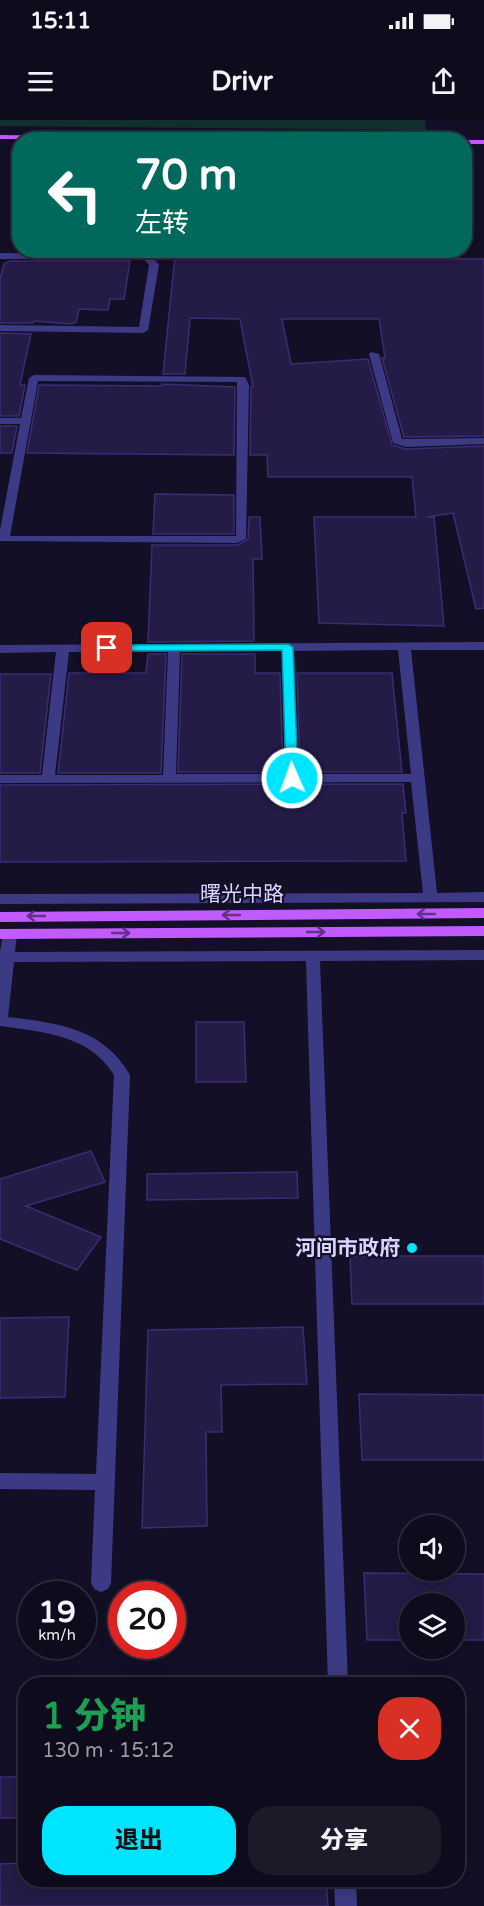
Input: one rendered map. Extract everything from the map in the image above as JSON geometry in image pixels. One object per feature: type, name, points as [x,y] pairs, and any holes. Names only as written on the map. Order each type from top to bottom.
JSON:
[{"type":"main road","name":"曙光中路","points":[[0,916],[484,914]]},
{"type":"main road","name":"曙光中路","points":[[5,934],[484,931]]},
{"type":"street","points":[[0,328],[143,330],[154,264],[149,258]]},
{"type":"street","points":[[374,354],[396,441],[406,444],[484,441]]},
{"type":"street","points":[[34,378],[241,379],[244,385],[242,537],[237,540],[4,539],[26,421],[34,378]]},
{"type":"street","points":[[0,421],[26,421]]},
{"type":"street","points":[[404,646],[430,897]]},
{"type":"street","points":[[0,649],[484,646]]},
{"type":"street","points":[[288,647],[292,778]]},
{"type":"street","points":[[48,779],[63,648]]},
{"type":"street","points":[[169,779],[174,648]]},
{"type":"street","points":[[0,779],[418,778]]},
{"type":"street","points":[[0,899],[484,897]]},
{"type":"street","points":[[5,934],[0,1021],[48,1027],[82,1038],[109,1056],[122,1075],[101,1583]]},
{"type":"street","points":[[313,955],[338,1677]]},
{"type":"street","points":[[4,957],[484,955]]},
{"type":"street","points":[[0,1481],[105,1482]]},
{"type":"street","points":[[345,1887],[346,1906]]},
{"type":"green space","points":[[0,120],[425,120],[426,130],[0,126]]},
{"type":"building","points":[[175,258],[484,259],[484,436],[404,437],[382,358],[385,358],[379,319],[282,319],[291,364],[368,359],[392,445],[406,449],[484,446],[484,608],[476,609],[453,513],[427,517],[434,517],[444,626],[319,623],[314,517],[416,517],[412,477],[268,477],[267,455],[250,455],[251,387],[253,387],[240,319],[190,318],[185,374],[163,374]]},
{"type":"building","points":[[10,261],[130,261],[124,299],[110,299],[108,310],[79,309],[76,322],[71,324],[34,321],[33,323],[0,323],[0,279],[4,264]]},
{"type":"building","points":[[0,333],[31,334],[20,385],[25,385],[19,416],[0,416]]},
{"type":"building","points":[[162,384],[235,387],[234,455],[27,453],[39,385],[162,386]]},
{"type":"building","points":[[0,426],[17,426],[12,453],[0,453]]},
{"type":"building","points":[[155,494],[234,495],[234,534],[153,534]]},
{"type":"building","points":[[249,517],[260,517],[262,559],[253,559],[254,641],[148,642],[152,545],[238,545],[248,539]]},
{"type":"building","points":[[148,654],[166,654],[161,773],[58,773],[69,673],[146,673]]},
{"type":"building","points":[[182,654],[255,654],[255,673],[280,673],[283,772],[178,772]]},
{"type":"building","points":[[297,673],[392,673],[402,772],[300,772]]},
{"type":"building","points":[[0,674],[51,674],[40,773],[0,773]]},
{"type":"building","points":[[403,784],[406,813],[402,813],[406,861],[0,862],[0,785]]},
{"type":"building","points":[[196,1022],[244,1022],[246,1082],[196,1082]]},
{"type":"building","points":[[91,1151],[105,1182],[26,1206],[101,1237],[77,1270],[0,1239],[0,1179]]},
{"type":"building","points":[[297,1172],[298,1198],[147,1200],[147,1174]]},
{"type":"building","points":[[350,1256],[484,1256],[484,1304],[352,1304]]},
{"type":"building","points":[[69,1317],[65,1397],[0,1398],[0,1318]]},
{"type":"building","points":[[303,1327],[307,1384],[221,1385],[222,1432],[206,1432],[207,1526],[142,1528],[148,1330]]},
{"type":"building","points":[[359,1394],[484,1395],[484,1460],[362,1460]]},
{"type":"building","points":[[364,1573],[399,1573],[399,1581],[465,1581],[465,1574],[484,1574],[484,1640],[465,1640],[465,1593],[399,1593],[399,1640],[367,1640]]},
{"type":"building","points":[[0,1777],[18,1777],[18,1818],[0,1818]]},
{"type":"building","points":[[18,1863],[18,1887],[327,1887],[328,1906],[0,1906],[0,1864]]},
{"type":"place","name":"河间市政府","points":[[412,1248]]},
{"type":"route","points":[[107,648],[288,647],[292,778]]}]
